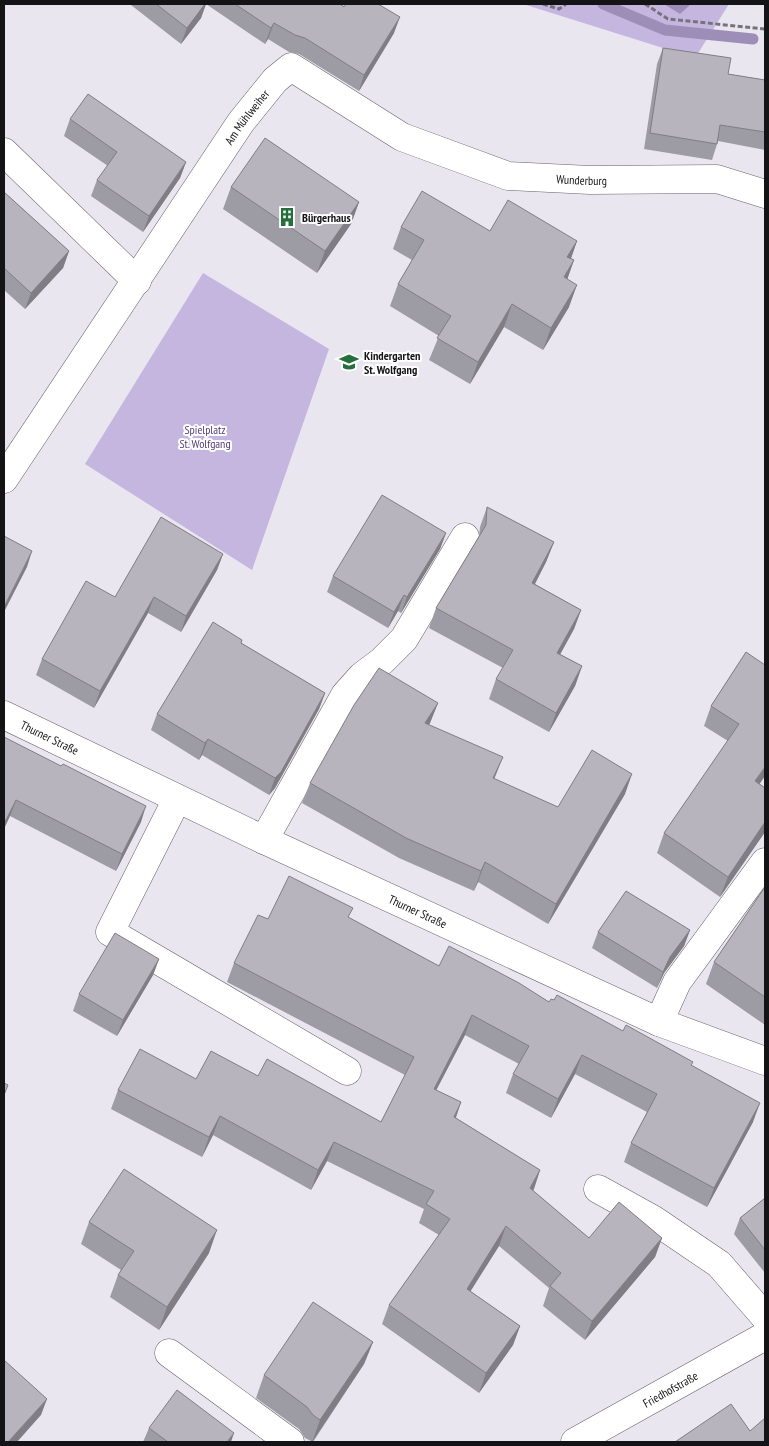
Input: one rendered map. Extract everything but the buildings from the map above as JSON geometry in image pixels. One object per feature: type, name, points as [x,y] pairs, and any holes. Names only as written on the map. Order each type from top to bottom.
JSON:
[{"type":"street","name":"Am Mühlweiher","points":[[4,479],[241,122],[274,80],[291,67],[402,137]]},
{"type":"street","name":"Wunderburg","points":[[402,137],[508,176],[590,180],[717,178],[765,194]]},
{"type":"street","points":[[4,152],[136,281]]},
{"type":"street","points":[[264,840],[345,695],[362,676],[382,662],[404,639],[465,536]]},
{"type":"street","name":"Thurner Straße","points":[[4,715],[264,840],[659,1022],[765,1061]]},
{"type":"street","points":[[177,798],[110,932],[347,1071]]},
{"type":"street","points":[[659,1022],[677,982],[765,862]]},
{"type":"street","points":[[598,1189],[654,1220],[719,1264],[765,1317]]},
{"type":"street","name":"Friedhofstraße","points":[[575,1442],[765,1336]]},
{"type":"street","points":[[169,1353],[290,1442]]},
{"type":"path","points":[[543,4],[559,9],[566,4]]},
{"type":"path","points":[[644,4],[668,19],[765,29]]},
{"type":"green space","points":[[523,4],[729,4],[695,58]]},
{"type":"green space","name":"Spielplatz St. Wolfgang","points":[[203,273],[329,349],[252,570],[85,464]]},
{"type":"shaded area","points":[[664,4],[691,4],[680,14]]},
{"type":"waterway","points":[[603,4],[665,30],[753,39]]},
{"type":"place","name":"Bürgerhaus","points":[[287,217]]},
{"type":"place","name":"Kindergarten St. Wolfgang","points":[[349,362]]}]
